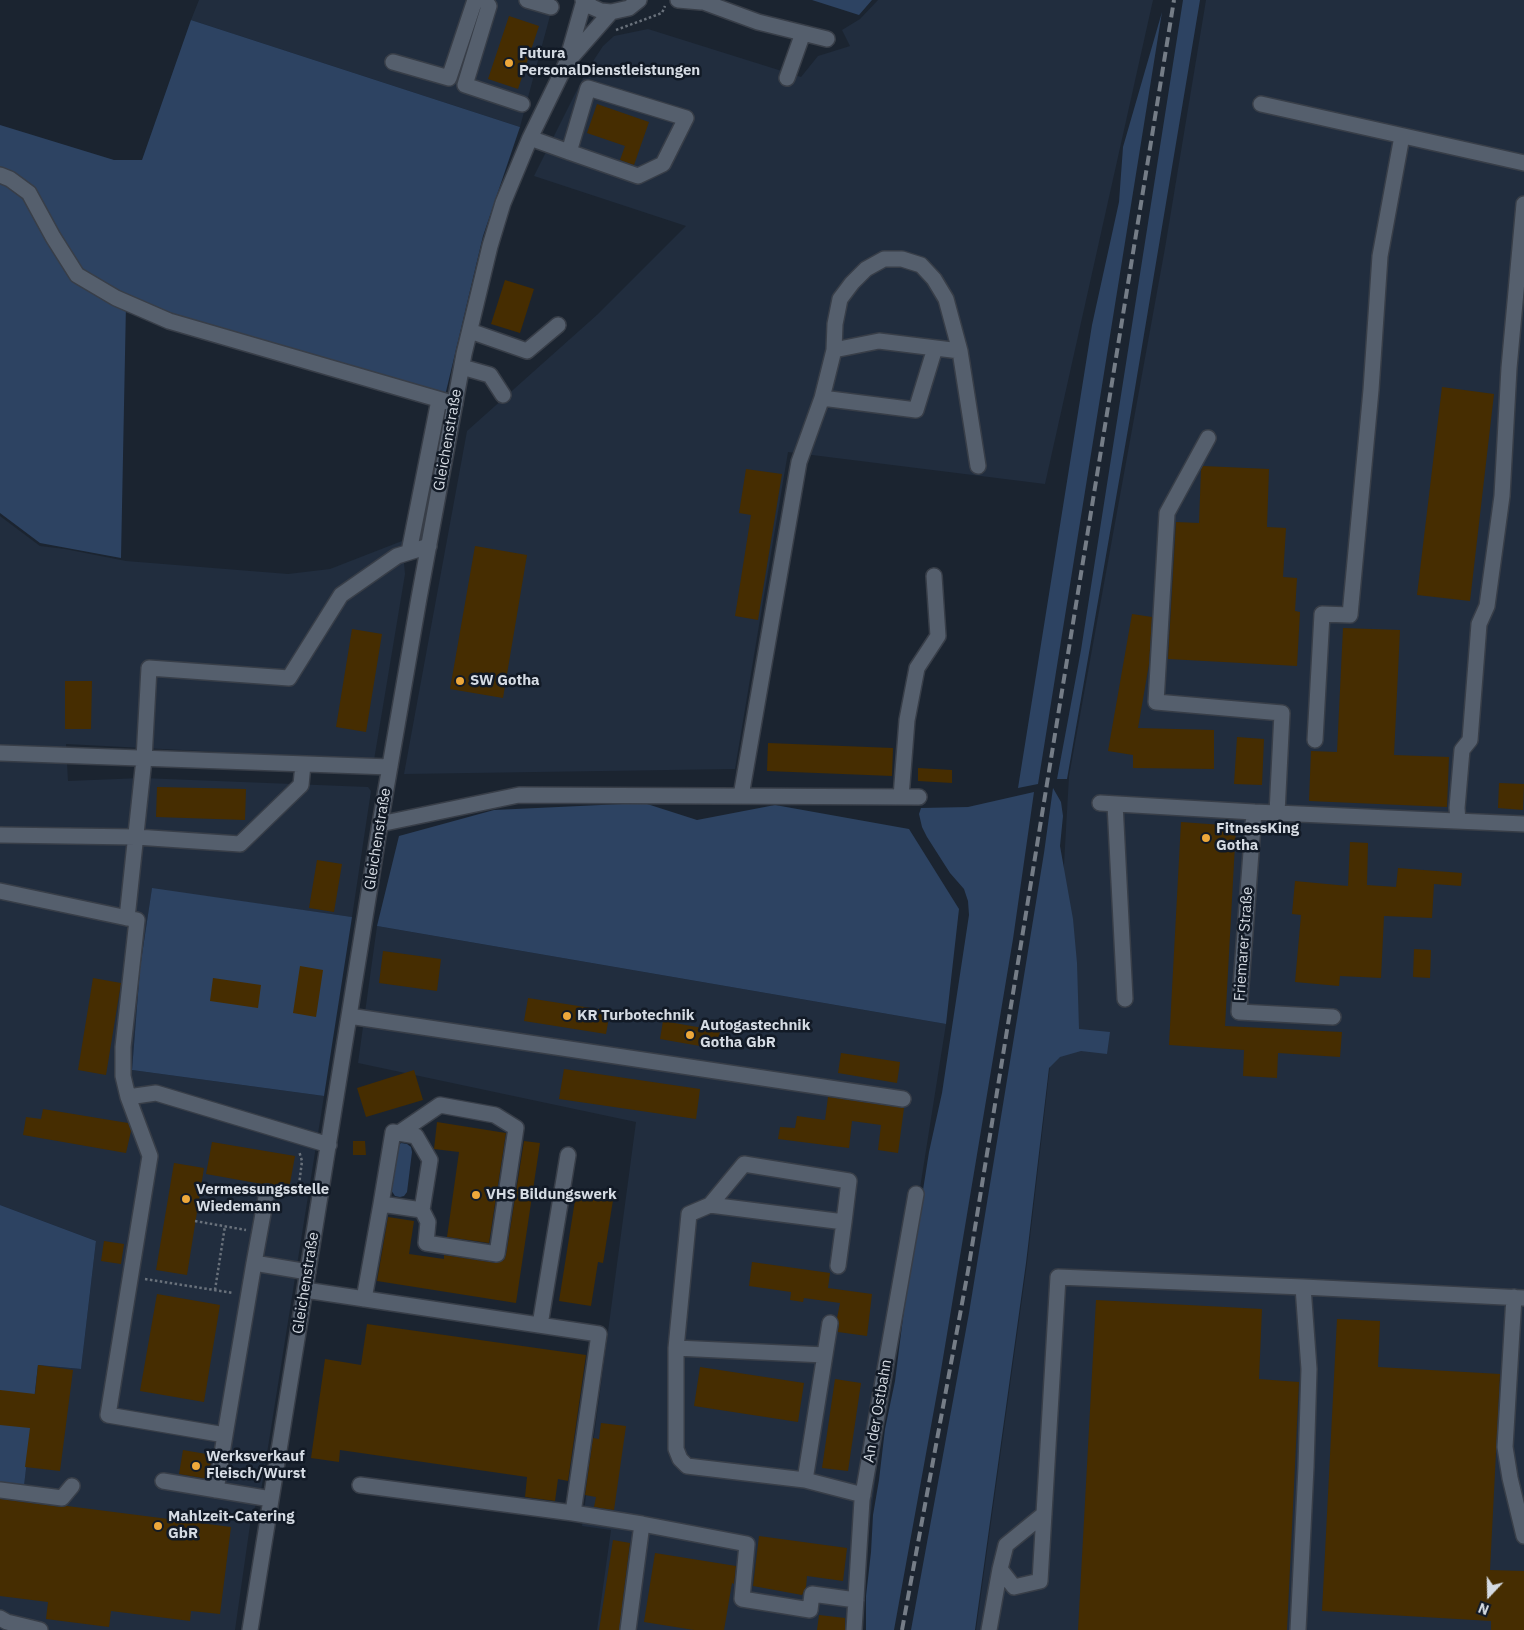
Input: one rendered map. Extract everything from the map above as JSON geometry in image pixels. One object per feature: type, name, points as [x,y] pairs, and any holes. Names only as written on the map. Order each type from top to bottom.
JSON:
[{"type":"street","points":[[393,62],[449,78],[475,0]]},
{"type":"street","points":[[527,0],[551,7]]},
{"type":"street","name":"Gleichenstraße","points":[[250,1630],[380,824],[462,366],[490,246],[503,203],[530,138],[566,64],[584,1],[592,7],[611,12],[629,8],[639,0]]},
{"type":"street","points":[[678,0],[699,1],[758,22],[827,39]]},
{"type":"street","points":[[489,2],[465,84],[522,104]]},
{"type":"street","name":"Gleichenstraße","points":[[566,64],[611,12]]},
{"type":"street","points":[[787,78],[802,33]]},
{"type":"street","points":[[530,138],[569,152],[638,176],[663,164],[686,118],[588,88],[569,152]]},
{"type":"street","points":[[1261,104],[1524,163]]},
{"type":"street","points":[[1316,740],[1322,614],[1350,615],[1372,390],[1380,256],[1402,136]]},
{"type":"street","points":[[0,175],[29,193],[53,237],[77,275],[116,298],[169,321],[455,404]]},
{"type":"street","points":[[1458,821],[1462,750],[1470,740],[1479,624],[1487,606],[1502,496],[1509,368],[1524,204]]},
{"type":"street","points":[[741,796],[799,462],[822,398],[834,350],[835,324],[840,299],[866,269],[884,259],[902,259],[921,265],[934,279],[946,299],[960,351],[978,466]]},
{"type":"street","points":[[470,332],[527,351],[558,325]]},
{"type":"street","points":[[834,350],[879,341],[960,351]]},
{"type":"street","points":[[822,398],[916,410],[935,348]]},
{"type":"street","points":[[462,366],[490,375],[503,395]]},
{"type":"street","points":[[409,552],[439,400]]},
{"type":"street","points":[[1208,438],[1167,513],[1156,702],[1282,713],[1277,813]]},
{"type":"street","points":[[127,918],[144,759],[149,668],[289,678],[341,595],[397,556],[429,546]]},
{"type":"street","points":[[901,797],[907,720],[917,668],[938,636],[934,576]]},
{"type":"street","points":[[0,753],[390,767]]},
{"type":"street","points":[[0,835],[136,837],[240,844],[301,785],[303,764]]},
{"type":"street","points":[[380,824],[519,795],[919,797]]},
{"type":"street","points":[[1125,999],[1107,803],[1254,812],[1524,824]]},
{"type":"street","name":"Friemarer Straße","points":[[1254,812],[1239,1012],[1333,1017]]},
{"type":"street","points":[[0,891],[137,920],[124,1047],[124,1076],[128,1097],[150,1156],[108,1415],[226,1435]]},
{"type":"street","points":[[349,1016],[903,1099]]},
{"type":"street","points":[[128,1097],[156,1094],[329,1146]]},
{"type":"street","points":[[364,1299],[393,1132],[416,1136],[430,1160],[422,1210],[428,1222],[426,1242],[497,1254],[516,1128],[494,1115],[440,1105],[399,1133]]},
{"type":"street","points":[[540,1325],[568,1155]]},
{"type":"street","points":[[838,1266],[849,1181],[744,1164],[710,1205],[689,1214],[676,1348],[676,1449],[680,1459],[687,1466],[805,1480],[863,1495]]},
{"type":"street","points":[[216,1490],[267,1192]]},
{"type":"street","name":"An der Ostbahn","points":[[854,1630],[863,1495],[916,1194]]},
{"type":"street","points":[[381,1204],[422,1210]]},
{"type":"street","points":[[710,1205],[844,1222]]},
{"type":"street","points":[[254,1263],[308,1272]]},
{"type":"street","points":[[1000,1569],[1014,1587],[1040,1581],[1058,1277],[1303,1286],[1519,1298],[1505,1448],[1524,1536]]},
{"type":"street","points":[[1298,1630],[1309,1370],[1303,1286]]},
{"type":"street","points":[[305,1290],[599,1334],[573,1513]]},
{"type":"street","points":[[805,1480],[830,1323]]},
{"type":"street","points":[[676,1348],[826,1355]]},
{"type":"street","points":[[163,1481],[271,1499]]},
{"type":"street","points":[[360,1485],[573,1513],[747,1544],[742,1599],[810,1610],[812,1594],[856,1600]]},
{"type":"street","points":[[0,1490],[62,1498],[72,1486]]},
{"type":"street","points":[[989,1630],[1006,1546],[1044,1514]]},
{"type":"street","points":[[628,1630],[642,1524]]},
{"type":"street","points":[[0,1618],[7,1622],[40,1630]]},
{"type":"path","points":[[613,31],[662,13],[667,0]]},
{"type":"path","points":[[579,76],[588,62]]},
{"type":"path","points":[[267,1192],[268,1187],[292,1192],[300,1185],[302,1161],[294,1136]]},
{"type":"path","points":[[196,1221],[260,1232]]},
{"type":"path","points":[[215,1290],[225,1226]]},
{"type":"path","points":[[131,1276],[249,1296]]},
{"type":"shaded area","points":[[199,0],[554,1],[520,127],[191,20]]},
{"type":"shaded area","points":[[812,0],[872,0],[859,15]]},
{"type":"shaded area","points":[[878,0],[1153,0],[1045,484],[788,452],[735,769],[404,774],[467,431],[598,314],[686,226],[534,176],[586,72],[603,46],[614,36],[648,29],[801,77],[818,56],[850,46],[842,30],[860,19]]},
{"type":"shaded area","points":[[1183,0],[1200,0],[1067,779],[1057,779],[1081,650]]},
{"type":"shaded area","points":[[1206,0],[1524,0],[1524,1630],[976,1630],[1027,1263],[1055,1023],[1069,776],[1165,248]]},
{"type":"shaded area","points":[[1162,12],[1038,784],[1018,788],[1092,325],[1119,202],[1123,147]]},
{"type":"shaded area","points":[[191,20],[520,127],[483,236],[444,400],[126,304],[121,558],[40,543],[0,513],[0,125],[114,160],[142,160]]},
{"type":"shaded area","points":[[0,516],[40,546],[126,561],[288,574],[330,569],[402,541],[405,574],[374,760],[66,744],[68,781],[142,778],[368,787],[371,791],[352,917],[152,889],[140,968],[132,1070],[324,1096],[261,1491],[251,1518],[235,1630],[0,1630],[0,1482],[24,1485],[38,1365],[81,1369],[96,1241],[0,1205]]},
{"type":"shaded area","points":[[1053,788],[1061,802],[1063,816],[1060,846],[1073,919],[1077,963],[1079,1029],[1110,1032],[1107,1054],[1081,1051],[1060,1057],[1049,1068],[1026,1263],[975,1630],[911,1630],[969,1313]]},
{"type":"shaded area","points":[[1034,792],[1013,939],[939,1382],[894,1630],[866,1630],[866,1596],[873,1515],[885,1429],[895,1381],[904,1310],[929,1152],[942,1093],[969,915],[968,901],[964,889],[950,873],[927,837],[919,814],[921,808],[968,807]]},
{"type":"shaded area","points":[[644,803],[697,820],[775,805],[909,829],[959,909],[946,1024],[377,926],[399,836],[494,810]]},
{"type":"shaded area","points":[[152,888],[352,917],[324,1096],[132,1070],[140,968]]},
{"type":"shaded area","points":[[377,926],[946,1024],[882,1428],[856,1630],[597,1630],[611,1530],[582,1526],[636,1122],[358,1063]]},
{"type":"shaded area","points":[[401,1143],[411,1147],[412,1152],[407,1192],[404,1196],[400,1197],[395,1196],[391,1190],[397,1147]]},
{"type":"shaded area","points":[[0,1205],[96,1241],[81,1369],[38,1365],[24,1486],[0,1482]]},
{"type":"building","points":[[509,16],[539,26],[518,89],[488,79]]},
{"type":"building","points":[[597,104],[649,122],[634,165],[620,160],[625,146],[587,133]]},
{"type":"building","points":[[505,280],[534,289],[520,333],[491,324]]},
{"type":"building","points":[[1442,387],[1494,394],[1470,601],[1417,595]]},
{"type":"building","points":[[1203,466],[1269,469],[1267,527],[1286,528],[1283,577],[1297,578],[1295,611],[1300,612],[1297,666],[1168,659],[1176,522],[1199,523],[1201,470]]},
{"type":"building","points":[[746,469],[782,474],[758,620],[735,616],[751,515],[739,513]]},
{"type":"building","points":[[475,546],[527,555],[503,698],[450,689]]},
{"type":"building","points":[[1132,614],[1152,617],[1149,664],[1138,728],[1214,730],[1214,769],[1133,768],[1133,755],[1108,751]]},
{"type":"building","points":[[1343,628],[1400,630],[1394,755],[1449,757],[1447,807],[1309,801],[1311,751],[1337,752]]},
{"type":"building","points":[[352,629],[382,634],[366,732],[336,727]]},
{"type":"building","points":[[65,681],[92,681],[91,729],[65,729]]},
{"type":"building","points":[[1237,737],[1264,739],[1262,785],[1234,784]]},
{"type":"building","points":[[768,743],[893,748],[892,776],[767,771]]},
{"type":"building","points":[[918,768],[952,770],[952,783],[918,781]]},
{"type":"building","points":[[1499,783],[1524,784],[1523,810],[1498,808]]},
{"type":"building","points":[[157,787],[246,789],[245,820],[156,817]]},
{"type":"building","points":[[1181,822],[1236,826],[1225,1026],[1342,1032],[1340,1057],[1278,1053],[1277,1078],[1243,1076],[1244,1050],[1169,1045]]},
{"type":"building","points":[[1350,842],[1368,843],[1367,885],[1396,887],[1398,868],[1462,873],[1461,886],[1434,884],[1432,918],[1384,916],[1381,978],[1340,976],[1339,986],[1295,982],[1301,915],[1292,914],[1295,881],[1348,886]]},
{"type":"building","points":[[317,860],[342,864],[334,912],[309,908]]},
{"type":"building","points":[[1414,949],[1431,950],[1430,978],[1413,977]]},
{"type":"building","points":[[383,951],[441,959],[437,991],[379,983]]},
{"type":"building","points":[[300,966],[323,970],[316,1017],[293,1013]]},
{"type":"building","points":[[93,978],[121,983],[106,1075],[78,1070]]},
{"type":"building","points":[[213,978],[261,985],[258,1008],[210,1001]]},
{"type":"building","name":"KR Turbotechnik","points":[[528,998],[610,1011],[606,1034],[524,1021]]},
{"type":"building","name":"Autogastechnik Gotha GbR","points":[[663,1021],[720,1031],[717,1049],[660,1039]]},
{"type":"building","points":[[841,1053],[900,1062],[897,1083],[838,1073]]},
{"type":"building","points":[[564,1069],[700,1089],[696,1119],[559,1099]]},
{"type":"building","points":[[414,1070],[423,1100],[366,1117],[357,1088]]},
{"type":"building","points":[[828,1097],[904,1108],[898,1153],[878,1150],[881,1125],[852,1121],[849,1148],[778,1139],[780,1127],[795,1128],[797,1116],[825,1120]]},
{"type":"building","points":[[43,1109],[128,1123],[131,1131],[126,1153],[23,1135],[26,1117],[41,1119]]},
{"type":"building","name":"VHS Bildungswerk","points":[[437,1122],[506,1133],[489,1243],[447,1237],[459,1152],[434,1149]]},
{"type":"building","points":[[353,1141],[365,1141],[366,1155],[353,1155]]},
{"type":"building","points":[[524,1141],[540,1143],[516,1303],[377,1281],[388,1217],[414,1221],[409,1254],[444,1259],[444,1255],[496,1263],[504,1260]]},
{"type":"building","points":[[212,1142],[295,1156],[289,1189],[268,1183],[262,1184],[206,1174]]},
{"type":"building","points":[[174,1163],[204,1168],[187,1275],[156,1270]]},
{"type":"building","points":[[576,1194],[613,1200],[603,1263],[598,1262],[591,1306],[559,1301]]},
{"type":"building","points":[[104,1241],[124,1244],[121,1264],[101,1261]]},
{"type":"building","points":[[752,1262],[830,1273],[828,1288],[872,1294],[867,1336],[838,1332],[839,1324],[837,1318],[840,1303],[804,1298],[803,1302],[790,1300],[791,1292],[749,1286]]},
{"type":"building","points":[[157,1294],[220,1305],[204,1402],[140,1391]]},
{"type":"building","points":[[1096,1300],[1262,1309],[1259,1379],[1299,1382],[1287,1630],[1078,1630]]},
{"type":"building","points":[[1337,1319],[1380,1321],[1378,1367],[1500,1374],[1490,1570],[1524,1571],[1524,1630],[1491,1630],[1491,1621],[1322,1611]]},
{"type":"building","points":[[367,1324],[586,1355],[568,1481],[558,1479],[555,1501],[525,1497],[527,1477],[340,1450],[339,1462],[311,1458],[325,1359],[361,1365]]},
{"type":"building","points":[[38,1365],[73,1370],[60,1471],[25,1467],[30,1428],[0,1425],[0,1390],[35,1394]]},
{"type":"building","points":[[700,1367],[804,1383],[798,1422],[694,1406]]},
{"type":"building","points":[[835,1379],[861,1383],[848,1471],[822,1468]]},
{"type":"building","points":[[601,1423],[626,1426],[614,1510],[594,1507],[596,1497],[585,1495],[593,1438],[599,1439]]},
{"type":"building","name":"Werksverkauf Fleisch/Wurst","points":[[183,1450],[212,1455],[208,1479],[179,1474]]},
{"type":"building","points":[[0,1499],[231,1527],[220,1614],[191,1611],[190,1621],[111,1611],[109,1627],[46,1619],[48,1602],[0,1596]]},
{"type":"building","points":[[759,1536],[847,1548],[843,1581],[807,1576],[806,1587],[802,1595],[753,1586]]},
{"type":"building","points":[[613,1540],[630,1543],[619,1630],[599,1630]]},
{"type":"building","points":[[655,1553],[736,1566],[724,1630],[694,1630],[644,1622]]},
{"type":"building","points":[[819,1615],[845,1618],[845,1630],[817,1630]]},
{"type":"railway","points":[[902,1630],[968,1271],[1174,0]]},
{"type":"place","name":"Futura PersonalDienstleistungen","points":[[509,63]]},
{"type":"place","name":"SW Gotha","points":[[460,681]]},
{"type":"place","name":"FitnessKing Gotha","points":[[1206,838]]},
{"type":"place","name":"KR Turbotechnik","points":[[567,1016]]},
{"type":"place","name":"Autogastechnik Gotha GbR","points":[[690,1035]]},
{"type":"place","name":"VHS Bildungswerk","points":[[476,1195]]},
{"type":"place","name":"Vermessungsstelle Wiedemann","points":[[186,1199]]},
{"type":"place","name":"Werksverkauf Fleisch/Wurst","points":[[196,1466]]},
{"type":"place","name":"Mahlzeit-Catering GbR","points":[[158,1526]]}]
